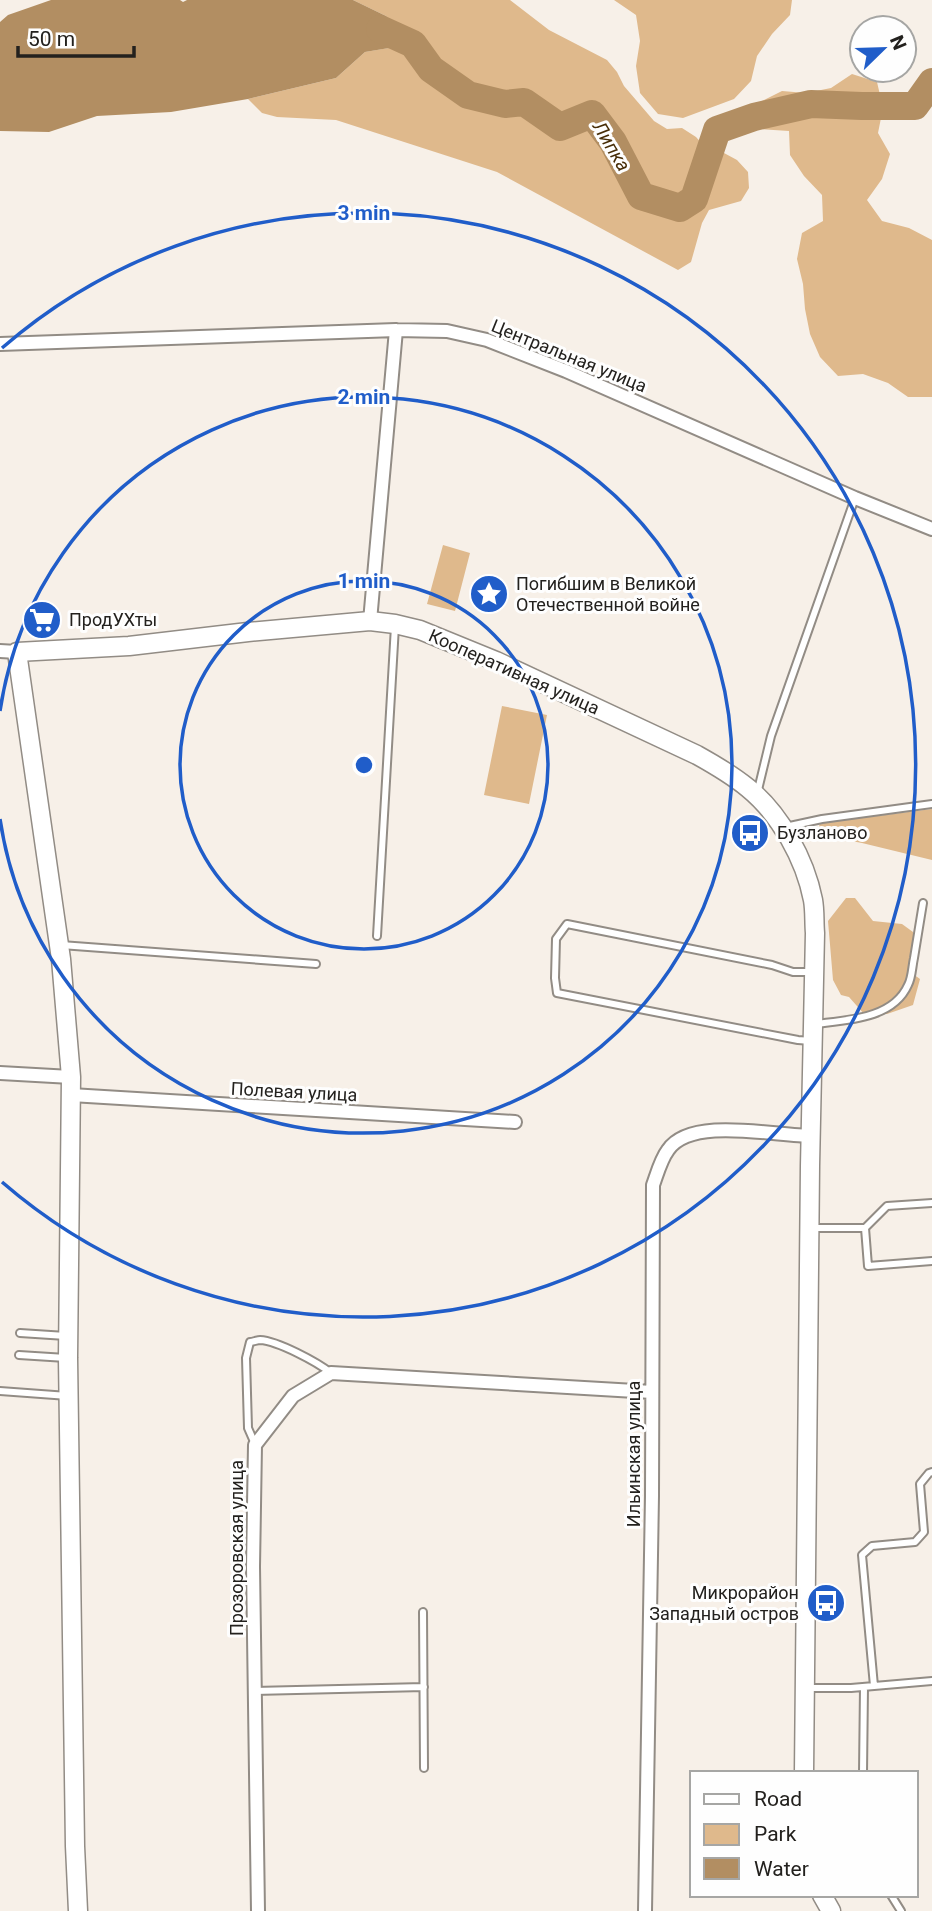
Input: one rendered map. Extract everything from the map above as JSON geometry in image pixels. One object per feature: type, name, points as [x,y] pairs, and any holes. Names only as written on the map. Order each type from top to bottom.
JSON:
[{"type":"street","name":"Центральная улица","points":[[0,344],[396,330],[447,331],[487,340],[566,371],[932,529]]},
{"type":"street","points":[[370,621],[396,330]]},
{"type":"street","name":"Кооперативная улица","points":[[8,651],[129,646],[370,621],[395,624],[420,630],[496,661],[697,755],[750,789],[783,827],[805,874],[813,900],[815,933],[809,1228],[804,1771]]},
{"type":"street","points":[[8,651],[59,945],[71,1077],[68,1396],[78,1911]]},
{"type":"street","points":[[0,1073],[71,1077]]},
{"type":"street","name":"Полевая улица","points":[[71,1096],[515,1122]]},
{"type":"street","name":"Ильинская улица","points":[[645,1911],[652,1496],[653,1185],[668,1149],[684,1136],[709,1130],[811,1136]]},
{"type":"street","points":[[331,1373],[652,1392]]},
{"type":"street","name":"Прозоровская улица","points":[[258,1911],[253,1567],[255,1445],[293,1396],[331,1373]]},
{"type":"lane","points":[[757,796],[771,736],[855,498]]},
{"type":"lane","points":[[377,936],[395,624]]},
{"type":"lane","points":[[783,827],[932,804]]},
{"type":"lane","points":[[814,972],[793,971],[567,924],[556,939],[557,993],[798,1040],[813,1032],[886,1009],[901,996],[909,984],[923,904]]},
{"type":"lane","points":[[59,945],[316,964]]},
{"type":"lane","points":[[809,1228],[865,1228],[887,1206],[932,1203]]},
{"type":"lane","points":[[865,1228],[868,1265],[932,1261]]},
{"type":"lane","points":[[20,1333],[68,1336]]},
{"type":"lane","points":[[255,1445],[248,1428],[246,1358],[250,1342],[259,1339],[275,1344],[315,1361],[331,1373]]},
{"type":"lane","points":[[19,1355],[68,1358]]},
{"type":"lane","points":[[0,1391],[68,1396]]},
{"type":"lane","points":[[874,1686],[863,1555],[872,1546],[915,1542],[924,1532],[920,1484],[932,1472]]},
{"type":"lane","points":[[423,1612],[424,1769]]},
{"type":"lane","points":[[805,1688],[864,1687],[932,1681]]},
{"type":"lane","points":[[254,1691],[424,1687]]},
{"type":"lane","points":[[863,1771],[864,1687]]},
{"type":"green space","points":[[353,0],[510,0],[549,30],[607,60],[624,86],[654,121],[667,129],[682,128],[696,137],[707,149],[737,160],[748,172],[749,188],[741,201],[709,210],[702,223],[691,262],[678,270],[497,172],[336,120],[277,117],[262,113],[248,99],[336,78],[365,52],[412,44],[386,16]]},
{"type":"green space","points":[[614,0],[792,0],[790,15],[772,34],[757,56],[751,81],[734,99],[683,118],[658,114],[640,93],[636,66],[640,41],[636,15]]},
{"type":"green space","points":[[848,77],[848,84],[877,84],[883,108],[878,133],[890,154],[882,179],[867,200],[882,221],[909,228],[932,240],[932,397],[908,397],[888,383],[863,374],[838,376],[820,357],[810,334],[797,259],[802,233],[823,221],[822,195],[804,176],[790,155],[789,131],[759,129],[748,108],[782,91],[806,93],[831,88]]},
{"type":"green space","points":[[443,545],[470,553],[455,611],[427,604]]},
{"type":"green space","points":[[502,706],[547,715],[529,804],[484,795]]},
{"type":"green space","points":[[932,809],[932,860],[846,840],[830,841],[818,830],[820,823]]},
{"type":"green space","points":[[846,898],[855,898],[873,921],[902,924],[913,932],[913,974],[920,979],[913,1005],[887,1014],[864,1014],[849,997],[841,995],[833,980],[828,921]]},
{"type":"water","points":[[51,0],[353,0],[386,16],[413,44],[365,52],[336,78],[248,99],[171,112],[97,116],[49,132],[0,131],[0,22],[8,15]]},
{"type":"waterway","name":"Липка","points":[[380,29],[413,44],[431,69],[468,95],[505,104],[524,102],[560,127],[592,114],[613,142],[641,196],[680,208],[694,199],[717,130],[754,117],[811,104],[915,106],[932,82]]},
{"type":"place","name":"Погибшим в Великой Отечественной войне","points":[[489,594]]},
{"type":"place","name":"ПродУХты","points":[[42,620]]},
{"type":"place","name":"Бузланово","points":[[750,833]]},
{"type":"place","name":"Микрорайон Западный остров","points":[[826,1603]]}]
